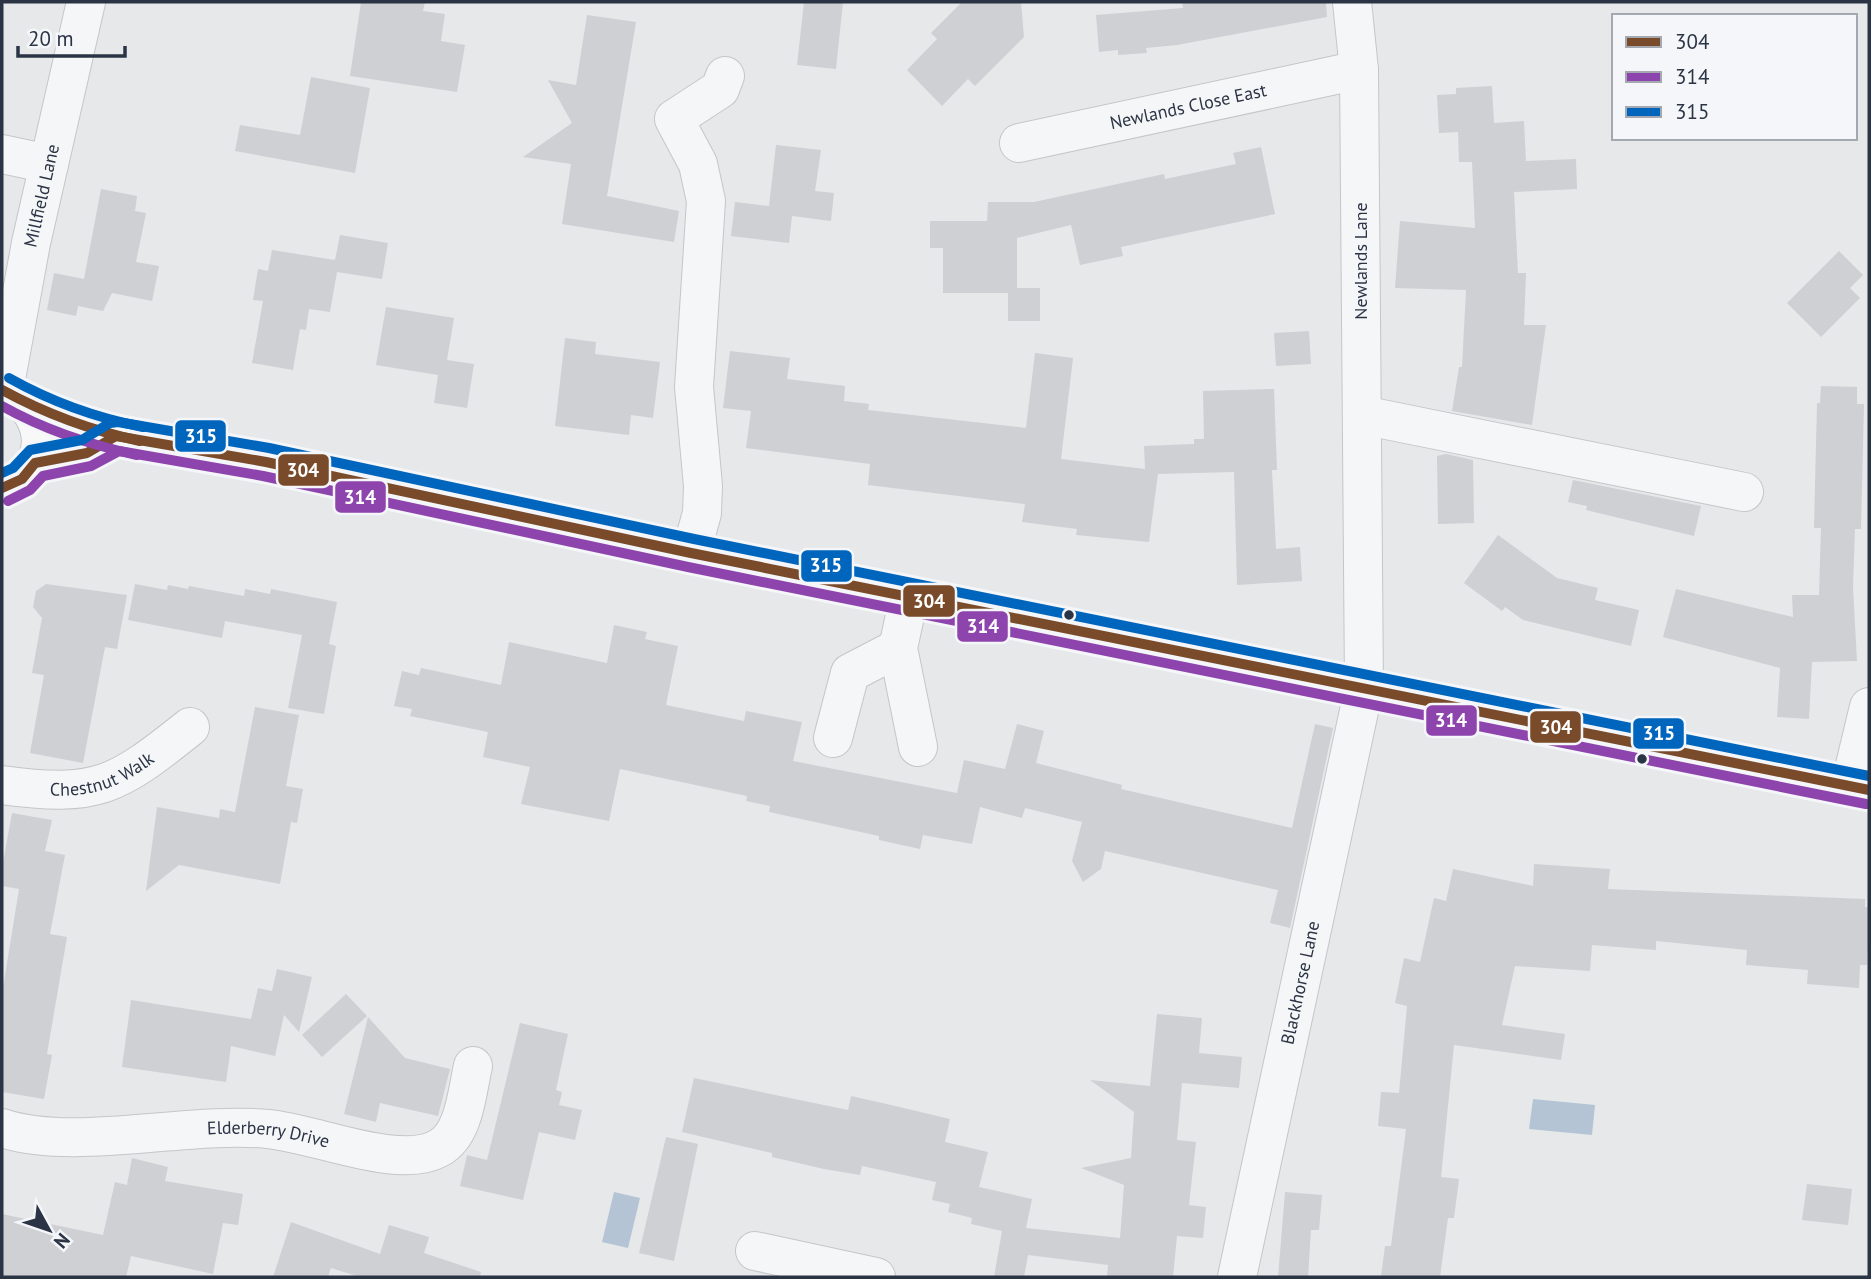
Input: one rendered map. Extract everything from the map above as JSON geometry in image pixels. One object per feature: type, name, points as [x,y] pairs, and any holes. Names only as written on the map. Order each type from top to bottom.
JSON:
[{"type":"main road","points":[[12,395],[116,436],[266,462],[691,553],[1860,788]]},
{"type":"main road","points":[[2,488],[22,479],[36,463],[41,443],[38,421],[12,395]]},
{"type":"main road","points":[[36,463],[88,453],[116,436]]},
{"type":"street","name":"Millfield Lane","points":[[12,395],[48,164],[86,2]]},
{"type":"street","name":"Newlands Lane","points":[[1352,2],[1359,70],[1364,688]]},
{"type":"street","name":"Newlands Close East","points":[[1019,143],[1359,70]]},
{"type":"street","points":[[691,553],[702,513],[703,486],[694,387],[706,201],[698,164],[674,119],[720,89],[725,76]]},
{"type":"street","points":[[2,154],[48,164]]},
{"type":"street","points":[[1362,415],[1744,492]]},
{"type":"street","points":[[908,597],[898,648],[918,747]]},
{"type":"street","points":[[833,738],[850,673],[898,648]]},
{"type":"street","name":"Blackhorse Lane","points":[[1237,1277],[1364,688]]},
{"type":"street","points":[[1860,788],[1869,707]]},
{"type":"street","name":"Chestnut Walk","points":[[2,785],[62,791],[100,785],[124,776],[190,727]]},
{"type":"street","name":"Elderberry Drive","points":[[2,1128],[55,1136],[214,1128],[267,1129],[399,1157],[416,1156],[440,1148],[455,1132],[472,1066]]},
{"type":"street","points":[[755,1251],[876,1277]]},
{"type":"water","points":[[1533,1099],[1595,1105],[1592,1135],[1529,1129]]},
{"type":"water","points":[[614,1192],[640,1198],[628,1248],[602,1242]]},
{"type":"building","points":[[361,2],[425,2],[423,11],[445,14],[441,41],[465,45],[457,92],[350,76]]},
{"type":"building","points":[[804,2],[843,2],[836,69],[797,65]]},
{"type":"building","points":[[962,2],[1021,2],[1024,37],[975,86],[968,79],[942,106],[907,70],[937,39],[931,33]]},
{"type":"building","points":[[1182,2],[1326,2],[1327,17],[1177,45],[1146,48],[1147,53],[1118,55],[1118,50],[1099,52],[1096,15],[1183,8]]},
{"type":"building","points":[[587,15],[636,22],[607,196],[679,211],[674,242],[562,224],[571,164],[523,157],[572,123],[548,80],[576,85]]},
{"type":"building","points":[[311,77],[370,88],[355,173],[235,151],[240,125],[300,135]]},
{"type":"building","points":[[1492,86],[1494,123],[1524,121],[1526,161],[1576,159],[1577,189],[1514,192],[1518,273],[1526,273],[1524,325],[1546,325],[1532,425],[1452,411],[1459,367],[1462,367],[1466,290],[1395,288],[1400,221],[1475,228],[1472,162],[1459,162],[1458,132],[1439,133],[1437,95],[1456,94],[1456,88]]},
{"type":"building","points":[[776,145],[821,150],[815,191],[834,193],[831,221],[792,216],[789,243],[731,236],[735,202],[769,206]]},
{"type":"building","points":[[1261,147],[1275,214],[1121,247],[1123,256],[1080,265],[1071,225],[1017,238],[1017,288],[1040,288],[1040,321],[1008,321],[1008,293],[943,293],[943,248],[930,248],[930,221],[987,221],[988,202],[1034,202],[1164,174],[1165,179],[1236,164],[1233,153]]},
{"type":"building","points":[[101,189],[137,196],[135,211],[146,213],[136,262],[159,266],[152,301],[112,293],[103,311],[78,306],[76,316],[47,310],[54,273],[84,279]]},
{"type":"building","points":[[340,235],[388,243],[382,279],[337,272],[330,312],[309,309],[306,330],[300,329],[293,370],[252,363],[263,301],[253,300],[258,269],[268,271],[272,250],[335,260]]},
{"type":"building","points":[[1839,251],[1863,275],[1850,288],[1860,298],[1821,337],[1787,303]]},
{"type":"building","points":[[386,307],[454,318],[447,360],[474,364],[467,408],[434,403],[438,375],[376,365]]},
{"type":"building","points":[[1309,331],[1311,364],[1276,366],[1274,333]]},
{"type":"building","points":[[565,338],[596,342],[595,354],[660,362],[653,418],[631,415],[629,435],[555,426]]},
{"type":"building","points":[[730,351],[790,358],[787,379],[845,386],[844,401],[869,404],[868,410],[1026,428],[1035,353],[1073,358],[1061,459],[1145,469],[1144,446],[1194,444],[1194,439],[1204,439],[1203,391],[1274,389],[1277,470],[1272,470],[1276,549],[1300,547],[1302,581],[1237,585],[1234,472],[1158,474],[1149,542],[1076,535],[1077,529],[1022,522],[1025,504],[868,485],[870,464],[746,448],[751,411],[723,408]]},
{"type":"building","points":[[1821,386],[1857,387],[1857,404],[1864,404],[1861,529],[1855,529],[1853,587],[1857,661],[1812,662],[1809,719],[1777,717],[1780,668],[1663,637],[1676,589],[1793,617],[1792,595],[1819,595],[1821,528],[1814,528],[1817,403],[1820,403]]},
{"type":"building","points":[[1446,454],[1473,460],[1474,523],[1438,524],[1437,456]]},
{"type":"building","points":[[1573,480],[1701,506],[1694,536],[1586,510],[1587,506],[1568,502]]},
{"type":"building","points":[[1498,535],[1557,578],[1598,588],[1595,600],[1639,610],[1631,646],[1523,620],[1505,607],[1502,611],[1464,583]]},
{"type":"building","points":[[46,584],[127,595],[117,649],[105,647],[83,763],[30,753],[44,675],[32,673],[42,618],[33,607],[36,591]]},
{"type":"building","points":[[135,584],[167,590],[168,585],[188,589],[189,586],[244,596],[245,589],[270,594],[271,589],[337,602],[329,644],[336,646],[324,714],[288,708],[302,635],[225,621],[222,638],[128,620]]},
{"type":"building","points":[[614,625],[647,632],[645,639],[678,646],[666,705],[744,721],[746,711],[802,722],[793,761],[957,793],[964,760],[1005,769],[1017,724],[1044,731],[1036,763],[1122,785],[1121,789],[1292,828],[1315,724],[1333,728],[1290,928],[1270,923],[1278,890],[1105,851],[1101,869],[1083,882],[1072,861],[1082,822],[1025,808],[1022,818],[980,807],[972,844],[923,835],[920,849],[879,840],[879,836],[769,812],[770,806],[746,801],[747,796],[620,769],[609,821],[521,804],[530,767],[483,757],[488,732],[410,716],[412,709],[394,706],[402,671],[419,675],[421,668],[501,685],[509,642],[607,663]]},
{"type":"building","points":[[255,707],[299,715],[286,786],[303,789],[297,823],[291,822],[280,884],[179,865],[146,891],[157,807],[219,818],[220,809],[235,812]]},
{"type":"building","points":[[12,813],[52,820],[45,851],[65,855],[50,934],[67,937],[47,1054],[52,1055],[44,1099],[2,1092],[2,994],[19,889],[2,886],[2,868]]},
{"type":"building","points":[[1534,864],[1610,869],[1608,889],[1865,899],[1865,907],[1869,907],[1867,965],[1860,965],[1859,988],[1807,984],[1808,970],[1746,965],[1747,950],[1656,941],[1656,950],[1592,945],[1590,971],[1515,966],[1502,1025],[1565,1034],[1561,1060],[1454,1045],[1441,1177],[1459,1179],[1454,1218],[1448,1218],[1440,1277],[1381,1277],[1385,1246],[1391,1246],[1406,1129],[1378,1126],[1381,1092],[1399,1093],[1407,1006],[1395,1003],[1404,958],[1420,962],[1434,898],[1446,901],[1453,869],[1533,886]]},
{"type":"building","points":[[277,969],[312,977],[299,1032],[284,1015],[275,1056],[231,1046],[226,1082],[122,1067],[131,1000],[251,1019],[258,988],[272,991]]},
{"type":"building","points":[[346,994],[367,1016],[322,1057],[302,1035]]},
{"type":"building","points":[[1157,1014],[1202,1018],[1199,1053],[1242,1057],[1239,1088],[1182,1083],[1177,1140],[1196,1142],[1189,1205],[1206,1207],[1203,1238],[1177,1236],[1173,1277],[1107,1277],[1108,1265],[1028,1255],[1024,1277],[994,1277],[1002,1231],[971,1224],[972,1218],[948,1212],[950,1204],[932,1200],[936,1182],[862,1166],[860,1175],[824,1169],[772,1157],[772,1153],[682,1132],[694,1078],[848,1110],[851,1096],[950,1119],[945,1142],[988,1152],[979,1187],[1032,1199],[1026,1228],[1120,1238],[1124,1185],[1081,1168],[1131,1158],[1134,1112],[1090,1080],[1150,1086]]},
{"type":"building","points":[[368,1017],[405,1058],[450,1069],[438,1116],[380,1103],[376,1122],[344,1114]]},
{"type":"building","points":[[520,1023],[568,1034],[556,1090],[562,1092],[559,1105],[582,1110],[575,1140],[539,1132],[523,1200],[460,1186],[467,1155],[487,1160]]},
{"type":"building","points":[[666,1137],[698,1144],[674,1261],[639,1253]]},
{"type":"building","points":[[132,1158],[168,1167],[165,1181],[243,1194],[238,1225],[223,1223],[213,1274],[131,1256],[126,1277],[2,1277],[2,1214],[103,1235],[115,1182],[127,1185]]},
{"type":"building","points":[[1807,1184],[1852,1189],[1848,1225],[1802,1220]]},
{"type":"building","points":[[1285,1192],[1322,1195],[1319,1230],[1311,1230],[1308,1277],[1278,1277]]},
{"type":"building","points":[[291,1222],[380,1254],[389,1225],[429,1237],[424,1253],[481,1272],[480,1277],[360,1277],[331,1268],[328,1277],[273,1277]]},
{"type":"transit line","name":"315","points":[[9,378],[74,408],[143,427]]},
{"type":"transit line","name":"304","points":[[2,390],[69,420],[140,441]]},
{"type":"transit line","name":"314","points":[[2,406],[68,435],[137,455]]},
{"type":"transit line","name":"315","points":[[2,473],[13,468],[30,450],[82,440],[110,423],[118,422],[269,448],[694,539],[1869,776]]},
{"type":"transit line","name":"304","points":[[2,488],[22,479],[35,463],[87,453],[116,436],[266,462],[691,553],[1869,790]]},
{"type":"transit line","name":"314","points":[[8,501],[30,490],[43,476],[91,466],[119,451],[263,476],[688,567],[1866,804]]}]
